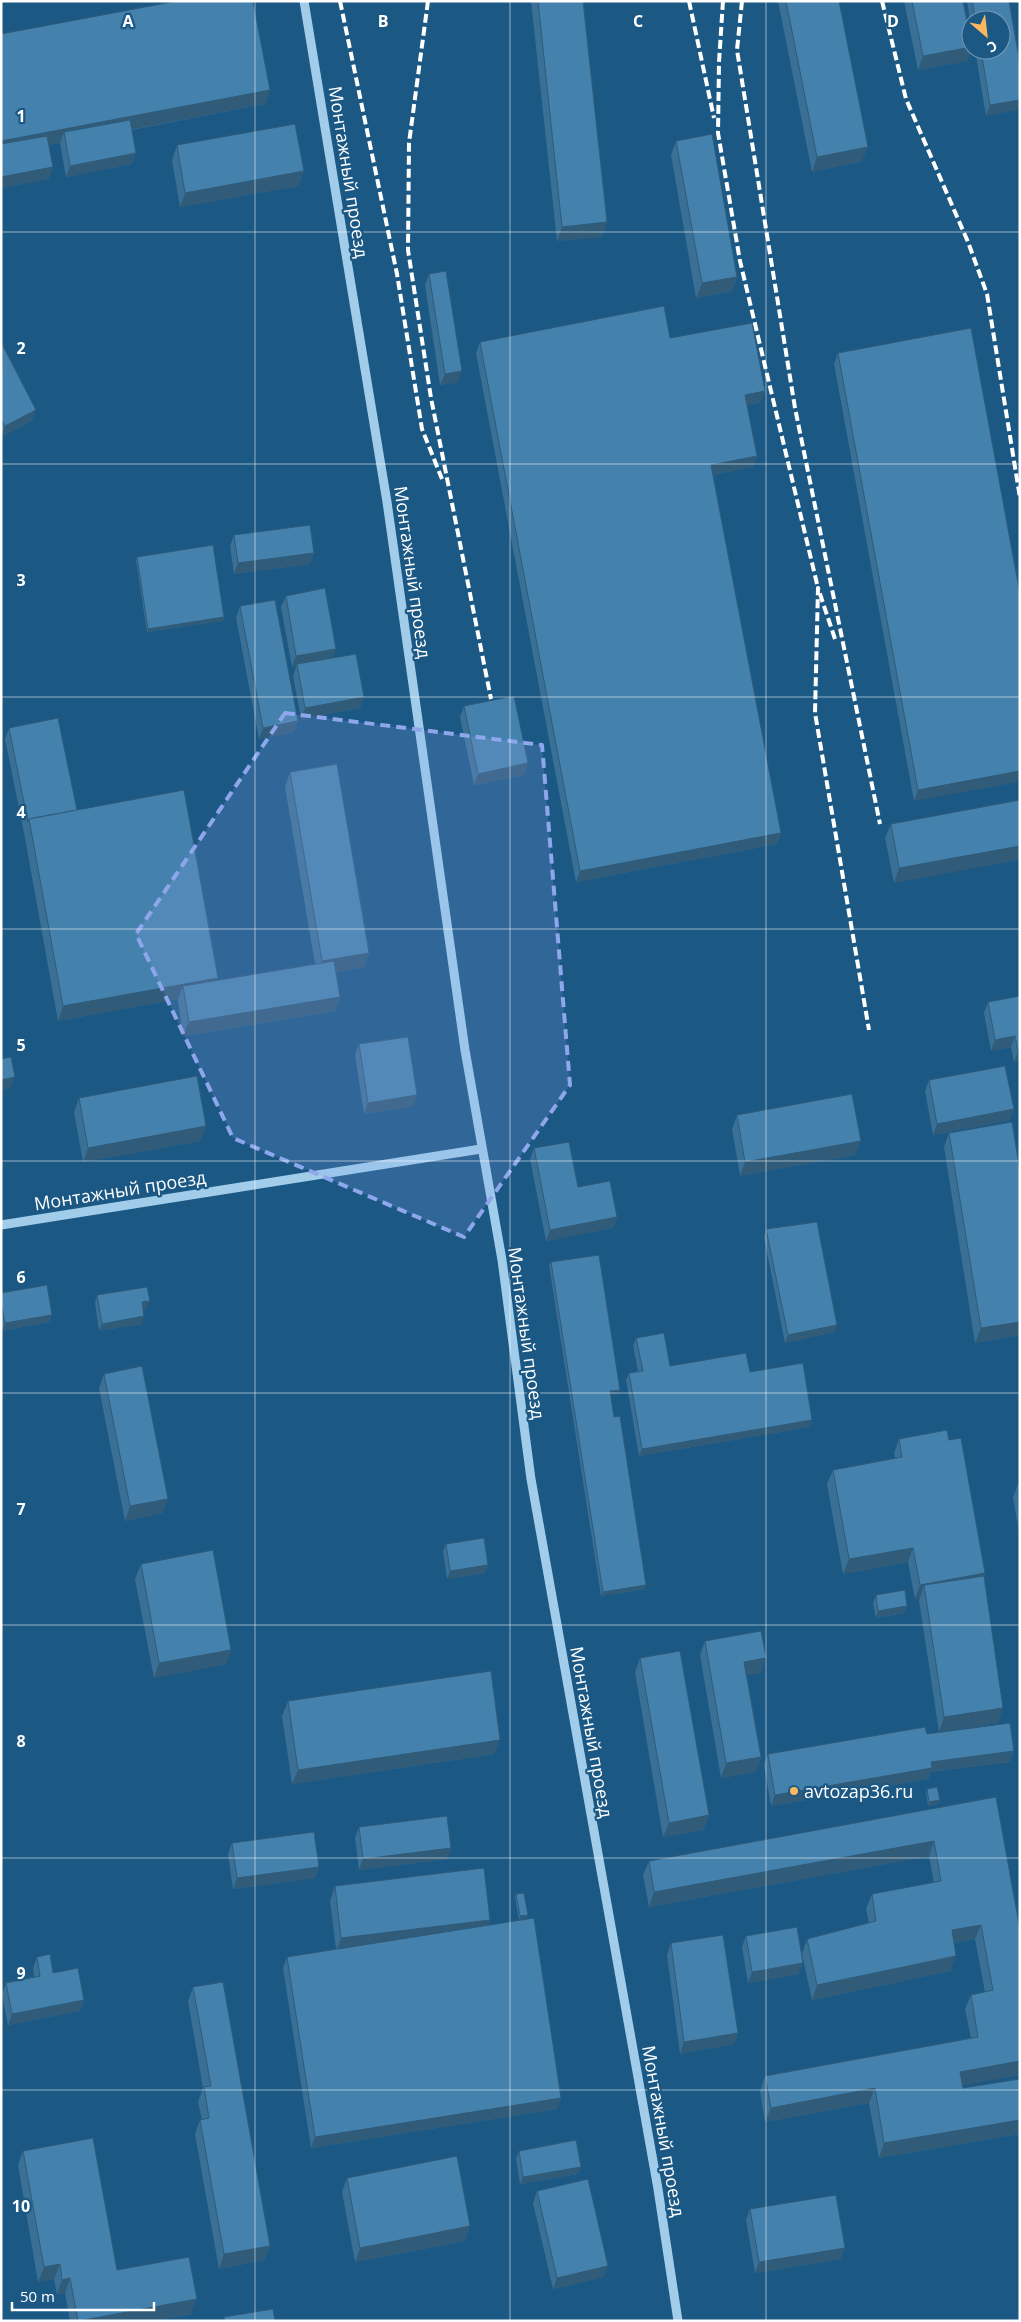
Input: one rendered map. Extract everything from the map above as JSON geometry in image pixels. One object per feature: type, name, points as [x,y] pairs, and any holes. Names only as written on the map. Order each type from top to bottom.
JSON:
[{"type":"street","name":"Монтажный проезд","points":[[304,1],[385,492],[465,1050],[502,1260],[531,1479],[658,2189],[678,2321]]},
{"type":"street","name":"Монтажный проезд","points":[[1,1226],[481,1149]]},
{"type":"highlighted area","points":[[285,713],[542,745],[570,1085],[464,1237],[233,1138],[136,934]]},
{"type":"building","points":[[177,1],[253,1],[270,90],[1,141],[1,34]]},
{"type":"building","points":[[538,1],[583,1],[607,222],[562,227]]},
{"type":"building","points":[[786,1],[839,1],[868,147],[817,157]]},
{"type":"building","points":[[912,1],[963,1],[965,10],[961,10],[961,49],[923,56]]},
{"type":"building","points":[[972,1],[1009,1],[1011,10],[974,10]]},
{"type":"building","points":[[1011,12],[1020,64],[1020,100],[990,105],[983,60],[1011,60]]},
{"type":"building","points":[[130,120],[136,153],[70,166],[64,132]]},
{"type":"building","points":[[295,124],[304,171],[185,193],[177,145]]},
{"type":"building","points":[[712,134],[737,277],[702,283],[676,141]]},
{"type":"building","points":[[47,136],[53,167],[1,177],[1,144]]},
{"type":"building","points":[[446,271],[462,371],[445,374],[429,274]]},
{"type":"building","points":[[664,306],[670,338],[752,323],[765,391],[745,395],[757,456],[711,465],[781,833],[580,871],[480,342]]},
{"type":"building","points":[[971,328],[1020,594],[1020,771],[918,790],[838,353]]},
{"type":"building","points":[[2,344],[36,410],[5,426],[1,419]]},
{"type":"building","points":[[310,525],[314,553],[238,563],[234,535]]},
{"type":"building","points":[[213,545],[224,617],[148,629],[137,557]]},
{"type":"building","points":[[325,588],[336,649],[296,656],[286,596]]},
{"type":"building","points":[[275,600],[298,721],[263,728],[240,606]]},
{"type":"building","points":[[356,654],[364,697],[305,708],[297,664]]},
{"type":"building","points":[[514,696],[528,763],[478,774],[464,706]]},
{"type":"building","points":[[58,718],[77,810],[29,819],[28,822],[9,728]]},
{"type":"building","points":[[337,764],[369,953],[322,961],[290,772]]},
{"type":"building","points":[[184,790],[218,978],[63,1006],[29,819]]},
{"type":"building","points":[[1020,800],[1020,846],[899,868],[891,824]]},
{"type":"building","points":[[334,961],[340,997],[189,1022],[183,986]]},
{"type":"building","points":[[1020,996],[1020,1050],[1018,1051],[1015,1036],[995,1040],[988,1002]]},
{"type":"building","points":[[408,1037],[417,1095],[368,1103],[359,1044]]},
{"type":"building","points":[[11,1057],[15,1077],[1,1080],[1,1059]]},
{"type":"building","points":[[1005,1066],[1014,1109],[937,1124],[929,1080]]},
{"type":"building","points":[[197,1076],[206,1126],[88,1148],[79,1098]]},
{"type":"building","points":[[852,1094],[861,1141],[745,1162],[737,1115]]},
{"type":"building","points":[[1012,1122],[1020,1172],[1020,1322],[981,1328],[949,1133]]},
{"type":"building","points":[[569,1142],[578,1187],[610,1181],[617,1217],[550,1230],[534,1148]]},
{"type":"building","points":[[817,1222],[837,1325],[788,1335],[766,1229]]},
{"type":"building","points":[[599,1255],[620,1390],[610,1391],[614,1417],[620,1416],[646,1585],[603,1592],[551,1262]]},
{"type":"building","points":[[47,1285],[52,1315],[5,1323],[1,1293]]},
{"type":"building","points":[[147,1287],[150,1301],[142,1302],[144,1316],[102,1324],[97,1295]]},
{"type":"building","points":[[664,1333],[670,1366],[746,1353],[750,1372],[803,1363],[812,1420],[642,1449],[629,1373],[643,1371],[636,1338]]},
{"type":"building","points":[[142,1366],[168,1499],[130,1506],[104,1374]]},
{"type":"building","points":[[947,1430],[949,1440],[961,1438],[985,1573],[920,1585],[913,1548],[849,1559],[833,1470],[902,1457],[899,1439]]},
{"type":"building","points":[[484,1538],[488,1565],[450,1571],[446,1544]]},
{"type":"building","points":[[213,1550],[231,1650],[159,1663],[141,1564]]},
{"type":"building","points":[[984,1576],[1003,1708],[944,1717],[924,1585]]},
{"type":"building","points":[[905,1590],[907,1606],[878,1611],[876,1595]]},
{"type":"building","points":[[761,1631],[766,1658],[744,1662],[761,1757],[726,1763],[705,1641]]},
{"type":"building","points":[[680,1651],[709,1815],[669,1823],[640,1658]]},
{"type":"building","points":[[491,1671],[500,1740],[298,1770],[288,1701]]},
{"type":"building","points":[[1010,1723],[1014,1751],[931,1762],[932,1768],[775,1795],[768,1754],[925,1727],[927,1734]]},
{"type":"building","points":[[937,1787],[940,1800],[929,1802],[927,1789]]},
{"type":"building","points":[[996,1797],[1020,1930],[1020,2061],[960,2072],[963,2088],[1020,2079],[1020,2120],[884,2143],[875,2088],[771,2108],[765,2076],[978,2037],[971,1995],[993,1990],[981,1925],[952,1930],[956,1956],[817,1985],[807,1939],[876,1921],[872,1894],[941,1881],[934,1841],[654,1892],[649,1861]]},
{"type":"building","points":[[447,1816],[451,1848],[363,1859],[359,1827]]},
{"type":"building","points":[[314,1832],[319,1867],[237,1878],[232,1843]]},
{"type":"building","points":[[484,1868],[490,1920],[341,1938],[335,1886]]},
{"type":"building","points":[[524,1893],[528,1915],[520,1916],[516,1894]]},
{"type":"building","points":[[534,1918],[561,2098],[315,2137],[287,1957]]},
{"type":"building","points":[[797,1927],[803,1963],[752,1972],[746,1936]]},
{"type":"building","points":[[723,1935],[738,2033],[684,2042],[671,1943]]},
{"type":"building","points":[[50,1954],[53,1973],[78,1968],[84,2000],[12,2014],[6,1983],[40,1976],[37,1957]]},
{"type":"building","points":[[223,1982],[270,2246],[224,2254],[200,2120],[209,2118],[204,2087],[211,2086],[193,1987]]},
{"type":"building","points":[[93,2138],[117,2270],[189,2257],[197,2299],[78,2321],[70,2278],[62,2280],[60,2264],[44,2267],[23,2151]]},
{"type":"building","points":[[576,2140],[581,2167],[523,2177],[519,2151]]},
{"type":"building","points":[[457,2156],[470,2226],[360,2248],[347,2178]]},
{"type":"building","points":[[588,2179],[608,2266],[557,2278],[537,2191]]},
{"type":"building","points":[[836,2195],[845,2248],[759,2262],[750,2209]]},
{"type":"building","points":[[273,2309],[275,2321],[225,2321],[224,2317]]},
{"type":"railway","points":[[340,1],[397,274],[422,429],[442,479]]},
{"type":"railway","points":[[428,1],[409,143],[408,250],[431,398],[491,699]]},
{"type":"railway","points":[[689,1],[714,118]]},
{"type":"railway","points":[[723,1],[719,62],[718,133],[740,261],[818,588]]},
{"type":"railway","points":[[742,1],[737,50],[795,408],[880,824]]},
{"type":"railway","points":[[882,1],[906,99],[968,242],[987,294],[1020,498]]},
{"type":"railway","points":[[835,639],[818,588],[815,713],[869,1030]]},
{"type":"place","name":"avtozap36.ru","points":[[794,1791]]}]
